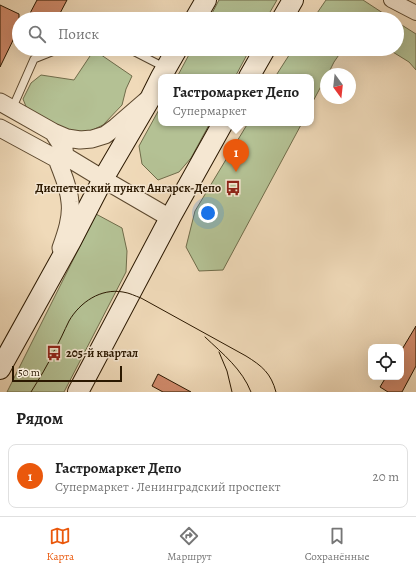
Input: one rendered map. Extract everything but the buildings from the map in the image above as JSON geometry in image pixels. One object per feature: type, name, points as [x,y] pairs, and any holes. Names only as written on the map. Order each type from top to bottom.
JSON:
[{"type":"main road","points":[[199,12],[206,0]]},
{"type":"main road","points":[[286,12],[293,0]]},
{"type":"main road","points":[[163,74],[173,56]]},
{"type":"main road","points":[[251,74],[261,56]]},
{"type":"main road","points":[[0,369],[103,179],[158,84]]},
{"type":"main road","points":[[78,392],[170,218],[221,126]]},
{"type":"street","points":[[391,0],[416,13]]},
{"type":"street","points":[[6,106],[53,132],[67,138],[80,140],[98,138],[110,131],[151,97]]},
{"type":"street","points":[[0,128],[103,179],[170,218]]},
{"type":"street","points":[[53,132],[64,150],[61,158],[70,208],[64,239],[55,269]]},
{"type":"lane","points":[[6,106],[34,59],[42,56]]},
{"type":"lane","points":[[139,56],[163,74]]},
{"type":"green space","points":[[219,0],[277,0],[270,12],[213,12]]},
{"type":"green space","points":[[326,0],[363,0],[381,12],[318,12]]},
{"type":"green space","points":[[404,26],[416,34],[416,70],[409,62],[399,56],[404,56]]},
{"type":"green space","points":[[90,56],[103,56],[132,76],[126,89],[122,105],[103,125],[84,134],[64,128],[27,109],[23,99],[31,83],[41,75],[74,80]]},
{"type":"green space","points":[[188,56],[246,56],[237,74],[179,74]]},
{"type":"green space","points":[[288,56],[338,56],[331,68],[320,68],[320,88],[314,99],[314,74],[277,74]]},
{"type":"green space","points":[[158,111],[158,126],[208,126],[191,158],[179,172],[158,180],[142,164],[139,146]]},
{"type":"green space","points":[[246,126],[300,126],[223,270],[199,271],[186,247],[195,211]]},
{"type":"green space","points":[[96,214],[122,228],[127,251],[126,272],[64,392],[7,392]]},
{"type":"tram line","points":[[31,392],[74,314],[85,302],[99,294],[115,291],[126,292],[141,298],[246,356],[257,363],[269,375],[276,392]]},
{"type":"tram line","points":[[205,337],[243,376],[251,392]]},
{"type":"tram line","points":[[219,352],[227,371],[232,392]]},
{"type":"place","name":"Гастромаркет Депо","points":[[236,172]]},
{"type":"place","name":"Диспетческий пункт Ангарск-Депо","points":[[233,188]]},
{"type":"place","name":"205-й квартал","points":[[54,353]]}]
